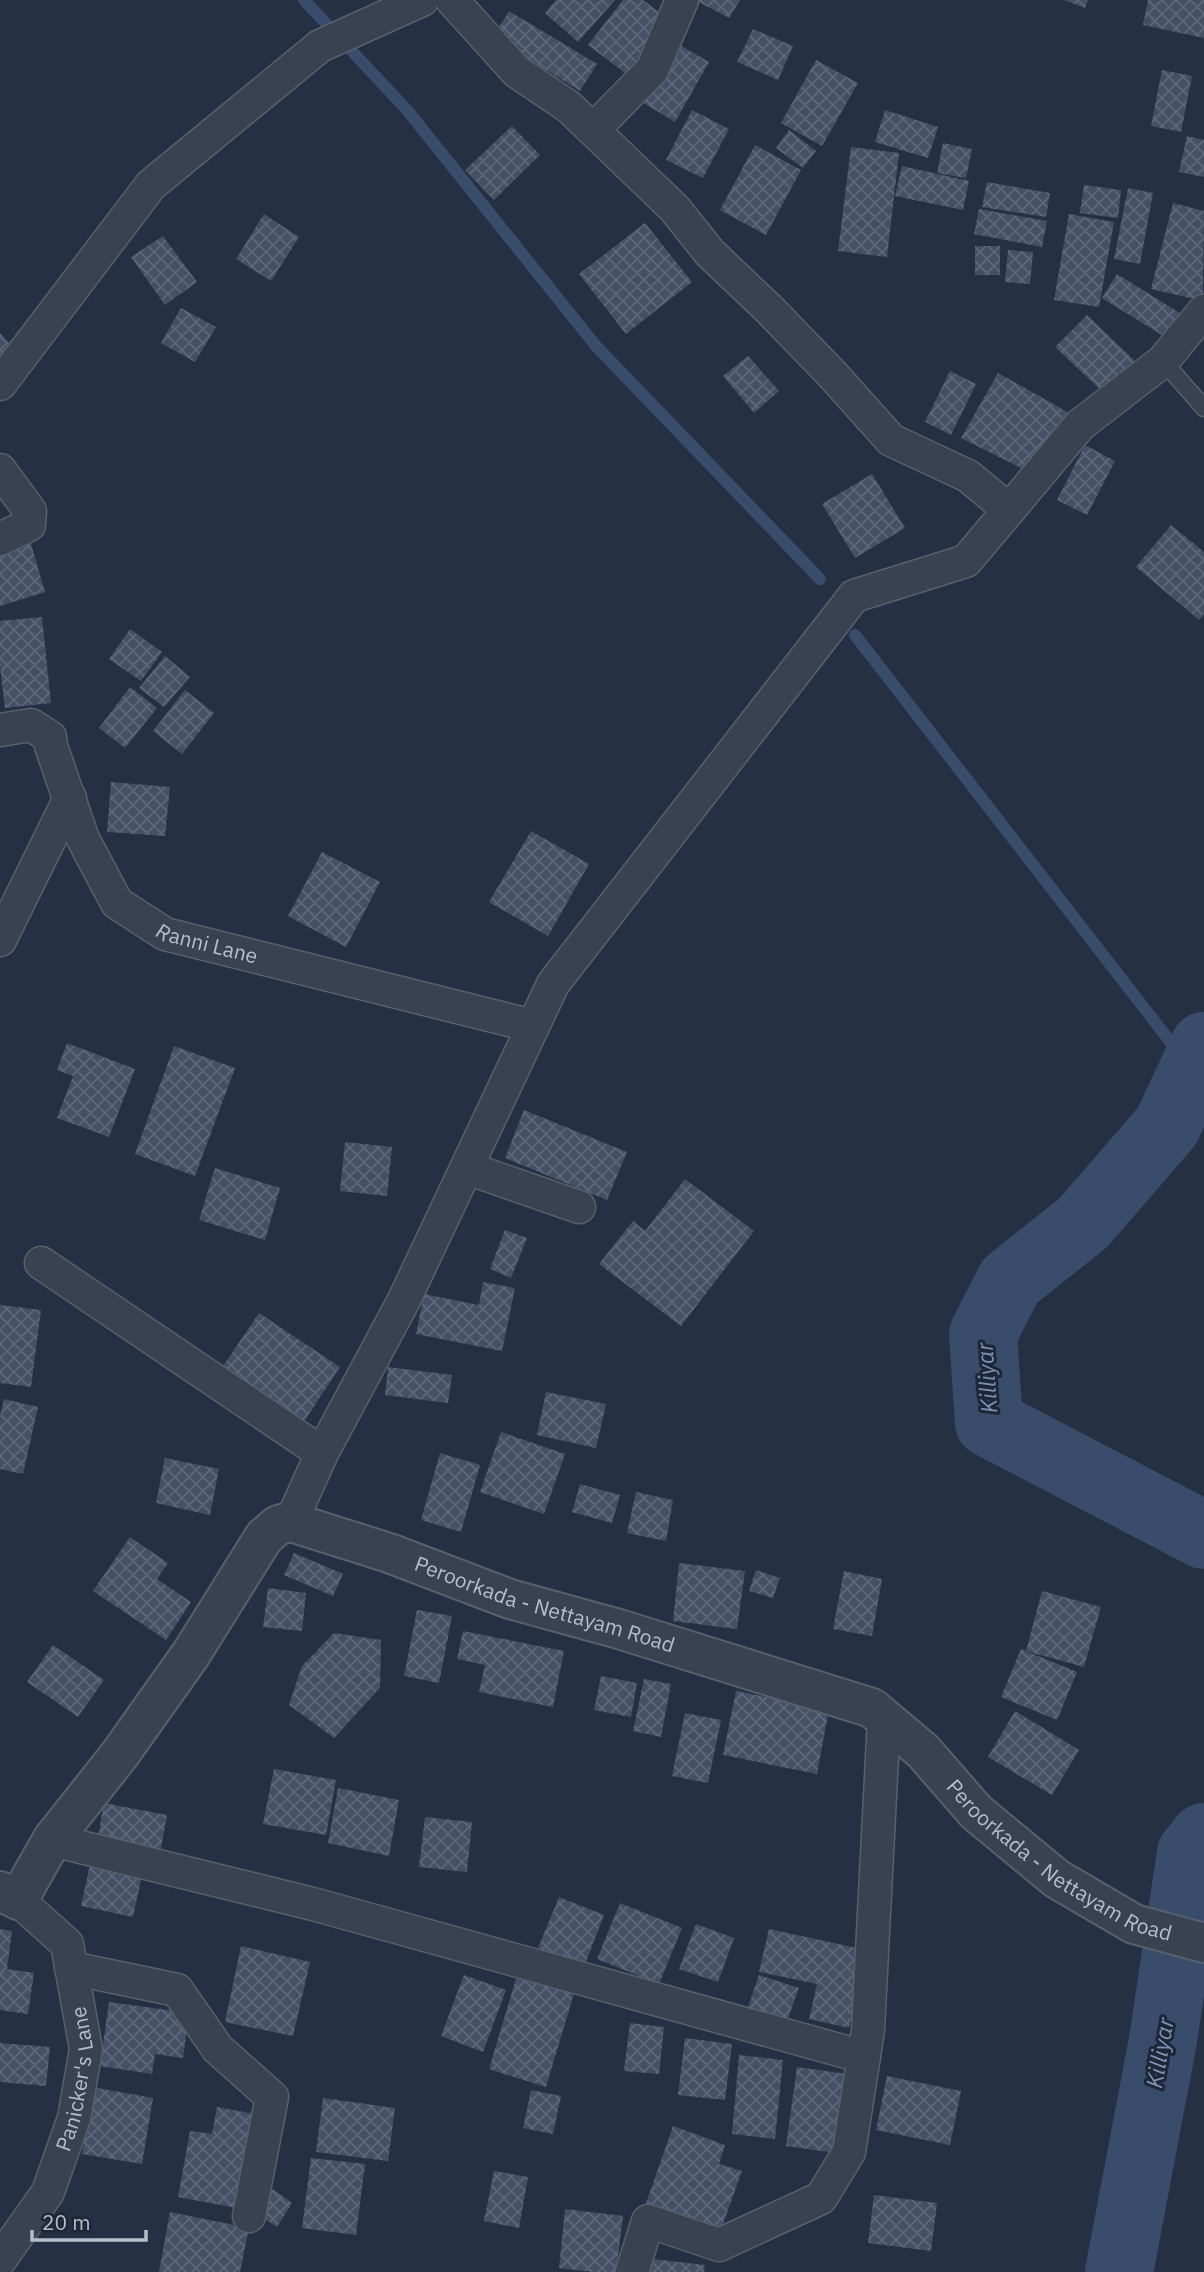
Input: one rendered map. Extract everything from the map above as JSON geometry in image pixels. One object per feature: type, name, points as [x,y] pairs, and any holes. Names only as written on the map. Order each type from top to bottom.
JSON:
[{"type":"street","points":[[0,384],[151,185],[320,46],[422,0]]},
{"type":"street","points":[[452,0],[517,72],[569,107],[675,209],[710,253],[832,374],[891,440],[968,476],[1009,510]]},
{"type":"street","points":[[593,130],[652,70],[681,0]]},
{"type":"street","points":[[9,1896],[120,1754],[191,1654],[264,1537],[278,1525],[291,1522],[322,1453],[404,1300],[553,984],[854,596],[965,561],[1080,425],[1163,361],[1204,311]]},
{"type":"street","points":[[0,470],[30,512],[29,525],[0,539]]},
{"type":"street","name":"Ranni Lane","points":[[0,730],[31,725],[50,737],[83,839],[117,904],[165,934],[533,1026]]},
{"type":"street","points":[[0,940],[71,799]]},
{"type":"street","points":[[467,1168],[579,1207]]},
{"type":"street","points":[[41,1263],[322,1453]]},
{"type":"street","name":"Peroorkada - Nettayam Road","points":[[291,1522],[389,1553],[510,1599],[619,1629],[872,1708],[923,1751],[976,1812],[1057,1879],[1134,1924],[1204,1943]]},
{"type":"street","points":[[632,2272],[648,2221],[719,2245],[821,2198],[849,2152],[868,2030],[884,1718]]},
{"type":"street","points":[[51,1840],[313,1904],[864,2057]]},
{"type":"street","name":"Panicker's Lane","points":[[0,2260],[48,2192],[74,2118],[86,2049],[67,1944],[9,1896]]},
{"type":"street","points":[[71,1968],[177,1990],[218,2049],[272,2097],[249,2216]]},
{"type":"lane","points":[[1163,361],[1204,408]]},
{"type":"building","points":[[556,0],[615,0],[578,42],[545,13]]},
{"type":"building","points":[[623,0],[643,0],[671,21],[629,76],[588,45]]},
{"type":"building","points":[[695,0],[740,0],[729,18]]},
{"type":"building","points":[[1064,0],[1088,0],[1085,8]]},
{"type":"building","points":[[1148,0],[1204,0],[1204,38],[1143,25]]},
{"type":"building","points":[[509,11],[597,64],[580,91],[493,37]]},
{"type":"building","points":[[753,29],[793,46],[778,80],[737,62]]},
{"type":"building","points":[[676,43],[709,62],[675,122],[642,102]]},
{"type":"building","points":[[816,60],[858,83],[822,146],[781,123]]},
{"type":"building","points":[[1162,70],[1192,76],[1181,132],[1151,126]]},
{"type":"building","points":[[692,110],[729,129],[703,178],[666,160]]},
{"type":"building","points":[[885,110],[938,127],[928,158],[875,142]]},
{"type":"building","points":[[512,126],[540,155],[494,200],[465,170]]},
{"type":"building","points":[[789,130],[816,151],[803,168],[776,148]]},
{"type":"building","points":[[1187,136],[1204,140],[1204,177],[1179,172]]},
{"type":"building","points":[[943,143],[972,149],[966,178],[937,173]]},
{"type":"building","points":[[755,145],[801,170],[766,235],[720,210]]},
{"type":"building","points":[[851,147],[899,153],[887,257],[838,251]]},
{"type":"building","points":[[902,166],[969,181],[963,210],[895,196]]},
{"type":"building","points":[[987,182],[1050,193],[1046,217],[982,207]]},
{"type":"building","points":[[1084,185],[1121,190],[1118,218],[1080,213]]},
{"type":"building","points":[[1128,188],[1153,193],[1140,264],[1114,259]]},
{"type":"building","points":[[1173,203],[1204,211],[1203,301],[1151,289]]},
{"type":"building","points":[[979,209],[1047,221],[1042,247],[974,234]]},
{"type":"building","points":[[264,214],[299,237],[271,281],[236,259]]},
{"type":"building","points":[[1069,214],[1114,222],[1099,307],[1054,300]]},
{"type":"building","points":[[645,223],[692,282],[626,334],[579,274]]},
{"type":"building","points":[[163,236],[197,282],[165,305],[131,257]]},
{"type":"building","points":[[975,246],[1000,246],[1000,275],[975,275]]},
{"type":"building","points":[[1008,250],[1033,252],[1030,284],[1005,282]]},
{"type":"building","points":[[1117,274],[1188,318],[1173,342],[1102,298]]},
{"type":"building","points":[[181,308],[216,327],[195,362],[161,343]]},
{"type":"building","points":[[1087,315],[1135,361],[1104,393],[1055,347]]},
{"type":"building","points":[[0,333],[16,351],[0,364]]},
{"type":"building","points":[[748,356],[779,391],[754,413],[723,376]]},
{"type":"building","points":[[950,371],[976,384],[951,435],[925,422]]},
{"type":"building","points":[[998,373],[1071,414],[1027,471],[961,438]]},
{"type":"building","points":[[1085,445],[1115,461],[1087,515],[1057,500]]},
{"type":"building","points":[[872,474],[905,528],[855,558],[822,504]]},
{"type":"building","points":[[1171,525],[1204,552],[1204,614],[1199,620],[1136,567]]},
{"type":"building","points":[[29,537],[45,592],[0,606],[0,546]]},
{"type":"building","points":[[42,617],[51,703],[5,708],[0,666],[0,621]]},
{"type":"building","points":[[130,629],[162,652],[141,681],[109,659]]},
{"type":"building","points":[[165,656],[190,677],[164,707],[139,688]]},
{"type":"building","points":[[130,687],[157,708],[125,748],[99,728]]},
{"type":"building","points":[[185,690],[214,713],[182,754],[153,731]]},
{"type":"building","points":[[111,782],[170,787],[165,836],[107,832]]},
{"type":"building","points":[[531,831],[589,864],[548,936],[489,902]]},
{"type":"building","points":[[322,852],[380,882],[346,947],[288,916]]},
{"type":"building","points":[[67,1043],[135,1069],[109,1137],[57,1118],[73,1076],[57,1070]]},
{"type":"building","points":[[174,1046],[235,1068],[195,1176],[135,1154]]},
{"type":"building","points":[[524,1110],[627,1152],[607,1200],[505,1158]]},
{"type":"building","points":[[345,1142],[392,1147],[387,1196],[340,1191]]},
{"type":"building","points":[[215,1168],[280,1188],[265,1240],[199,1220]]},
{"type":"building","points":[[685,1179],[754,1231],[681,1326],[599,1264],[633,1221],[645,1231]]},
{"type":"building","points":[[505,1230],[527,1238],[511,1278],[490,1269]]},
{"type":"building","points":[[483,1282],[515,1288],[502,1351],[416,1334],[424,1294],[479,1305]]},
{"type":"building","points":[[0,1305],[41,1310],[31,1387],[0,1383]]},
{"type":"building","points":[[259,1313],[340,1367],[303,1423],[221,1369]]},
{"type":"building","points":[[388,1367],[452,1375],[448,1403],[385,1395]]},
{"type":"building","points":[[546,1392],[606,1404],[596,1448],[537,1435]]},
{"type":"building","points":[[4,1399],[38,1407],[23,1474],[0,1469],[0,1416]]},
{"type":"building","points":[[501,1432],[565,1454],[544,1514],[480,1492]]},
{"type":"building","points":[[440,1453],[480,1465],[461,1532],[421,1520]]},
{"type":"building","points":[[165,1458],[219,1469],[210,1515],[156,1503]]},
{"type":"building","points":[[580,1484],[620,1495],[612,1523],[572,1512]]},
{"type":"building","points":[[636,1492],[673,1500],[666,1541],[627,1533]]},
{"type":"building","points":[[130,1537],[168,1563],[157,1579],[191,1602],[166,1640],[93,1591]]},
{"type":"building","points":[[294,1553],[343,1574],[333,1596],[284,1575]]},
{"type":"building","points":[[679,1563],[745,1571],[737,1629],[673,1621]]},
{"type":"building","points":[[756,1570],[780,1578],[773,1598],[749,1591]]},
{"type":"building","points":[[844,1571],[882,1579],[872,1636],[833,1629]]},
{"type":"building","points":[[268,1588],[306,1593],[302,1631],[263,1627]]},
{"type":"building","points":[[1042,1591],[1101,1607],[1084,1667],[1026,1651]]},
{"type":"building","points":[[417,1610],[452,1616],[439,1683],[404,1676]]},
{"type":"building","points":[[463,1631],[564,1651],[553,1707],[479,1692],[485,1665],[457,1659]]},
{"type":"building","points":[[334,1633],[381,1640],[380,1688],[334,1738],[289,1705],[302,1666]]},
{"type":"building","points":[[53,1645],[104,1680],[78,1717],[27,1682]]},
{"type":"building","points":[[1021,1649],[1077,1672],[1057,1720],[1001,1697]]},
{"type":"building","points":[[601,1676],[637,1683],[631,1717],[594,1710]]},
{"type":"building","points":[[644,1679],[671,1684],[661,1737],[633,1731]]},
{"type":"building","points":[[736,1691],[829,1709],[817,1774],[723,1755]]},
{"type":"building","points":[[1015,1711],[1079,1750],[1052,1795],[988,1757]]},
{"type":"building","points":[[685,1713],[721,1720],[708,1783],[672,1776]]},
{"type":"building","points":[[274,1769],[336,1780],[326,1835],[263,1824]]},
{"type":"building","points":[[338,1788],[399,1800],[389,1856],[328,1843]]},
{"type":"building","points":[[104,1803],[167,1815],[160,1854],[97,1843]]},
{"type":"building","points":[[425,1817],[472,1822],[467,1872],[419,1867]]},
{"type":"building","points":[[91,1860],[143,1871],[133,1917],[81,1906]]},
{"type":"building","points":[[559,1897],[604,1915],[584,1967],[538,1948]]},
{"type":"building","points":[[620,1903],[682,1928],[659,1984],[597,1959]]},
{"type":"building","points":[[696,1924],[734,1938],[718,1982],[679,1969]]},
{"type":"building","points":[[0,1929],[12,1931],[7,1969],[34,1973],[28,2014],[0,2010]]},
{"type":"building","points":[[769,1929],[866,1950],[849,2028],[809,2019],[817,1984],[759,1972]]},
{"type":"building","points":[[241,1946],[310,1962],[293,2036],[225,2022]]},
{"type":"building","points":[[518,1972],[575,1990],[546,2087],[489,2069]]},
{"type":"building","points":[[464,1975],[506,1990],[483,2052],[441,2036]]},
{"type":"building","points":[[759,1975],[799,1988],[787,2021],[748,2007]]},
{"type":"building","points":[[109,2002],[189,2013],[183,2058],[155,2054],[152,2074],[100,2066]]},
{"type":"building","points":[[630,2023],[664,2027],[659,2074],[624,2071]]},
{"type":"building","points":[[685,2038],[732,2044],[725,2100],[678,2095]]},
{"type":"building","points":[[0,2043],[50,2047],[46,2086],[0,2082]]},
{"type":"building","points":[[739,2055],[783,2060],[775,2139],[732,2134]]},
{"type":"building","points":[[797,2067],[847,2074],[836,2153],[786,2146]]},
{"type":"building","points":[[887,2076],[961,2091],[950,2145],[876,2130]]},
{"type":"building","points":[[92,2087],[153,2098],[142,2164],[82,2154]]},
{"type":"building","points":[[531,2090],[561,2096],[553,2134],[523,2128]]},
{"type":"building","points":[[323,2098],[395,2108],[388,2161],[316,2152]]},
{"type":"building","points":[[217,2107],[260,2115],[242,2209],[178,2197],[190,2131],[212,2134]]},
{"type":"building","points":[[673,2126],[725,2145],[719,2164],[742,2171],[719,2235],[644,2209]]},
{"type":"building","points":[[311,2158],[365,2164],[356,2235],[302,2228]]},
{"type":"building","points":[[494,2171],[528,2177],[519,2228],[484,2221]]},
{"type":"building","points":[[273,2189],[292,2203],[277,2227],[257,2214]]},
{"type":"building","points":[[874,2195],[937,2203],[931,2251],[868,2243]]},
{"type":"building","points":[[565,2209],[623,2216],[616,2272],[559,2268]]},
{"type":"building","points":[[170,2212],[249,2228],[240,2272],[159,2272]]},
{"type":"building","points":[[644,2258],[705,2265],[704,2272],[642,2272]]},
{"type":"waterway","points":[[304,0],[407,110],[596,346],[820,579]]},
{"type":"waterway","points":[[855,635],[1193,1071]]},
{"type":"waterway","name":"Killiyar","points":[[1204,1046],[1167,1126],[1083,1223],[1010,1281],[983,1334],[989,1423],[1204,1535]]},
{"type":"waterway","name":"Killiyar","points":[[1119,2272],[1163,2040],[1191,1853],[1204,1837]]}]
